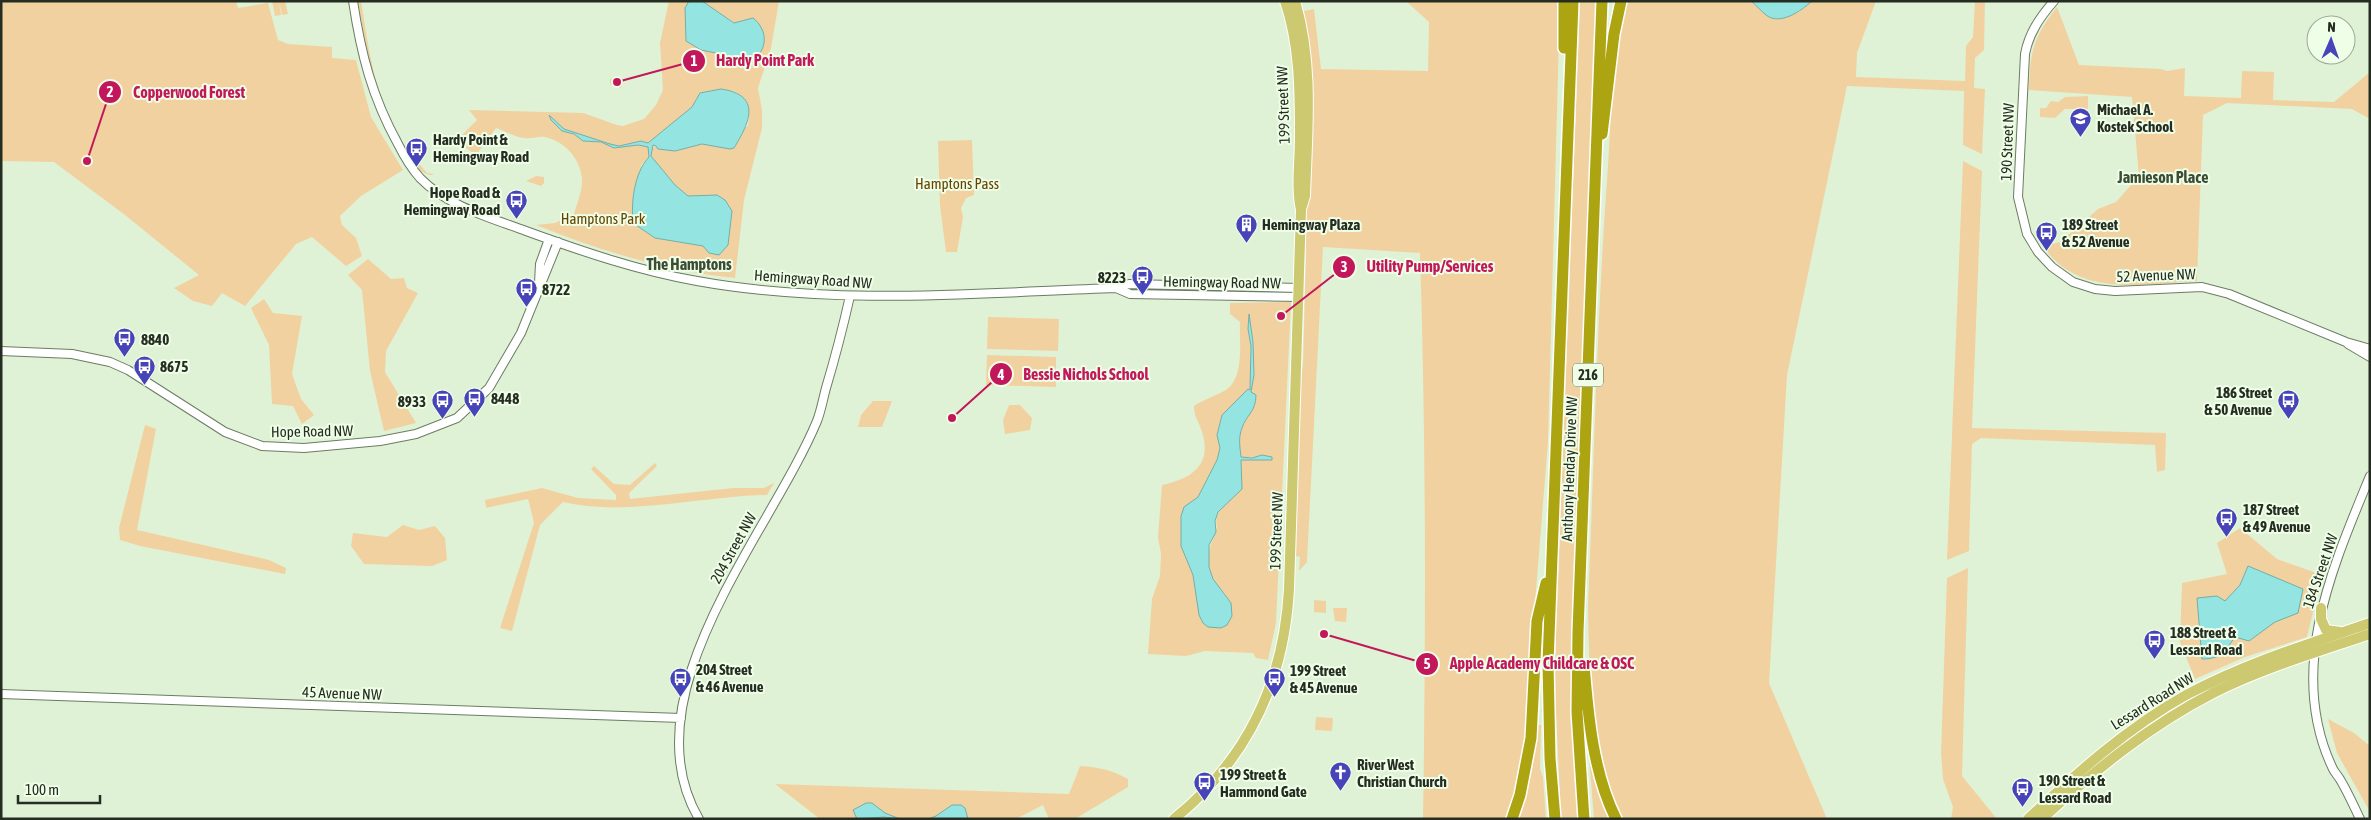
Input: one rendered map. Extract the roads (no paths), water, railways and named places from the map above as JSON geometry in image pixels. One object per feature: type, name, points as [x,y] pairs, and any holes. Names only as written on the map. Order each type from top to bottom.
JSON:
[{"type":"highway","points":[[1564,1],[1563,73],[1568,122]]},
{"type":"highway","name":"Anthony Henday Drive NW","points":[[1555,819],[1548,705],[1573,1]]},
{"type":"highway","name":"Anthony Henday Drive NW","points":[[1584,819],[1577,696],[1602,1]]},
{"type":"highway","points":[[1596,167],[1606,119],[1614,34],[1621,1]]},
{"type":"highway","points":[[1512,819],[1520,796],[1530,746],[1537,621],[1552,554]]},
{"type":"highway","points":[[1580,584],[1588,712],[1602,780],[1616,819]]},
{"type":"main road","name":"199 Street NW","points":[[1174,819],[1215,780],[1246,740],[1268,692],[1281,650],[1289,588],[1301,210],[1298,196],[1300,138],[1298,72],[1292,22],[1285,1]]},
{"type":"main road","name":"199 Street NW","points":[[1295,1],[1304,36],[1307,70],[1305,196],[1301,210]]},
{"type":"main road","points":[[2321,608],[2321,619],[2326,630],[2338,632],[2348,630]]},
{"type":"main road","name":"Lessard Road NW","points":[[2028,819],[2109,746],[2170,705],[2232,673],[2370,623]]},
{"type":"main road","name":"Lessard Road NW","points":[[2042,819],[2116,754],[2174,714],[2234,683],[2370,634]]},
{"type":"street","name":"Hemingway Road NW","points":[[353,1],[367,77],[380,109],[407,160],[420,178],[444,196],[468,208],[549,239],[668,276],[775,291],[850,296],[944,296],[1116,288],[1128,284],[1193,284],[1299,293]]},
{"type":"street","name":"190 Street NW","points":[[2052,268],[2038,252],[2027,234],[2018,197],[2025,54],[2028,39],[2043,13],[2054,1]]},
{"type":"street","name":"Hope Road NW","points":[[539,287],[540,264],[549,239]]},
{"type":"street","name":"Hope Road NW","points":[[1,351],[72,354],[110,362],[128,370],[225,432],[248,442],[276,448],[360,444],[416,434],[457,418],[490,388],[502,370],[521,333],[539,287],[550,266],[558,242]]},
{"type":"street","name":"52 Avenue NW","points":[[2052,268],[2073,282],[2095,289],[2115,291],[2202,287],[2230,294],[2346,342],[2370,349]]},
{"type":"street","name":"204 Street NW","points":[[700,819],[685,791],[678,757],[681,718],[692,671],[722,596],[817,420],[850,296]]},
{"type":"street","name":"52 Avenue NW","points":[[2346,342],[2359,353],[2370,357]]},
{"type":"street","name":"184 Street NW","points":[[2357,816],[2333,770],[2323,742],[2315,702],[2313,654],[2321,608],[2370,476]]},
{"type":"street","name":"45 Avenue NW","points":[[1,694],[681,718]]},
{"type":"water","points":[[689,1],[702,1],[734,23],[753,18],[758,22],[763,33],[764,44],[762,50],[750,62],[738,65],[721,54],[701,50],[686,41],[685,8]]},
{"type":"water","points":[[1751,1],[1812,1],[1796,13],[1778,19],[1766,15]]},
{"type":"water","points":[[721,89],[734,92],[743,97],[749,111],[744,129],[734,148],[702,144],[675,151],[658,149],[653,145],[651,156],[675,185],[688,196],[717,195],[725,200],[732,211],[728,245],[719,255],[709,253],[703,246],[655,238],[633,223],[635,188],[640,171],[649,157],[648,147],[638,145],[614,148],[601,142],[583,141],[574,134],[562,131],[551,120],[549,115],[564,129],[610,144],[619,146],[641,141],[648,143],[692,107],[700,93]]},
{"type":"water","points":[[1249,314],[1253,342],[1254,375],[1251,392],[1256,395],[1256,401],[1241,432],[1241,457],[1252,458],[1262,455],[1272,457],[1272,460],[1241,460],[1242,489],[1218,512],[1215,521],[1216,532],[1209,545],[1209,567],[1213,579],[1231,603],[1232,616],[1227,625],[1221,628],[1208,627],[1203,623],[1199,615],[1193,575],[1181,546],[1181,516],[1184,507],[1198,497],[1217,460],[1220,448],[1217,435],[1222,415],[1248,389],[1250,390],[1251,346],[1248,329]]},
{"type":"water","points":[[2248,566],[2303,589],[2298,613],[2275,622],[2249,641],[2235,637],[2222,654],[2214,658],[2202,659],[2197,598],[2217,596],[2225,601],[2240,585]]},
{"type":"water","points":[[866,803],[872,803],[885,813],[900,819],[884,817],[857,819],[853,810]]},
{"type":"water","points":[[952,805],[961,805],[965,808],[968,819],[928,819],[936,816]]},
{"type":"place","name":"Hardy Point Park","points":[[617,82]]},
{"type":"place","name":"Michael A. Kostek School","points":[[2081,137]]},
{"type":"place","name":"Copperwood Forest","points":[[87,161]]},
{"type":"place","name":"Hardy Point & Hemingway Road","points":[[417,167]]},
{"type":"place","name":"Hope Road & Hemingway Road","points":[[516,220]]},
{"type":"place","name":"Hemingway Plaza","points":[[1246,243]]},
{"type":"place","name":"189 Street & 52 Avenue","points":[[2046,252]]},
{"type":"place","name":"8223","points":[[1142,296]]},
{"type":"place","name":"8722","points":[[526,308]]},
{"type":"place","name":"Utility Pump/Services","points":[[1281,316]]},
{"type":"place","name":"8840","points":[[125,358]]},
{"type":"place","name":"8675","points":[[144,385]]},
{"type":"place","name":"8448","points":[[475,417]]},
{"type":"place","name":"Bessie Nichols School","points":[[952,418]]},
{"type":"place","name":"8933","points":[[442,420]]},
{"type":"place","name":"186 Street & 50 Avenue","points":[[2288,420]]},
{"type":"place","name":"187 Street & 49 Avenue","points":[[2227,537]]},
{"type":"place","name":"Apple Academy Childcare & OSC","points":[[1324,634]]},
{"type":"place","name":"188 Street & Lessard Road","points":[[2154,660]]},
{"type":"place","name":"204 Street & 46 Avenue","points":[[680,697]]},
{"type":"place","name":"199 Street & 45 Avenue","points":[[1274,698]]},
{"type":"place","name":"River West Christian Church","points":[[1341,792]]},
{"type":"place","name":"199 Street & Hammond Gate","points":[[1204,802]]},
{"type":"place","name":"190 Street & Lessard Road","points":[[2023,808]]},
{"type":"district","name":"Jamieson Place","points":[[2163,177]]},
{"type":"district","name":"The Hamptons","points":[[689,264]]},
{"type":"park label","name":"Hamptons Pass","points":[[957,183]]},
{"type":"park label","name":"Hamptons Park","points":[[603,218]]}]
